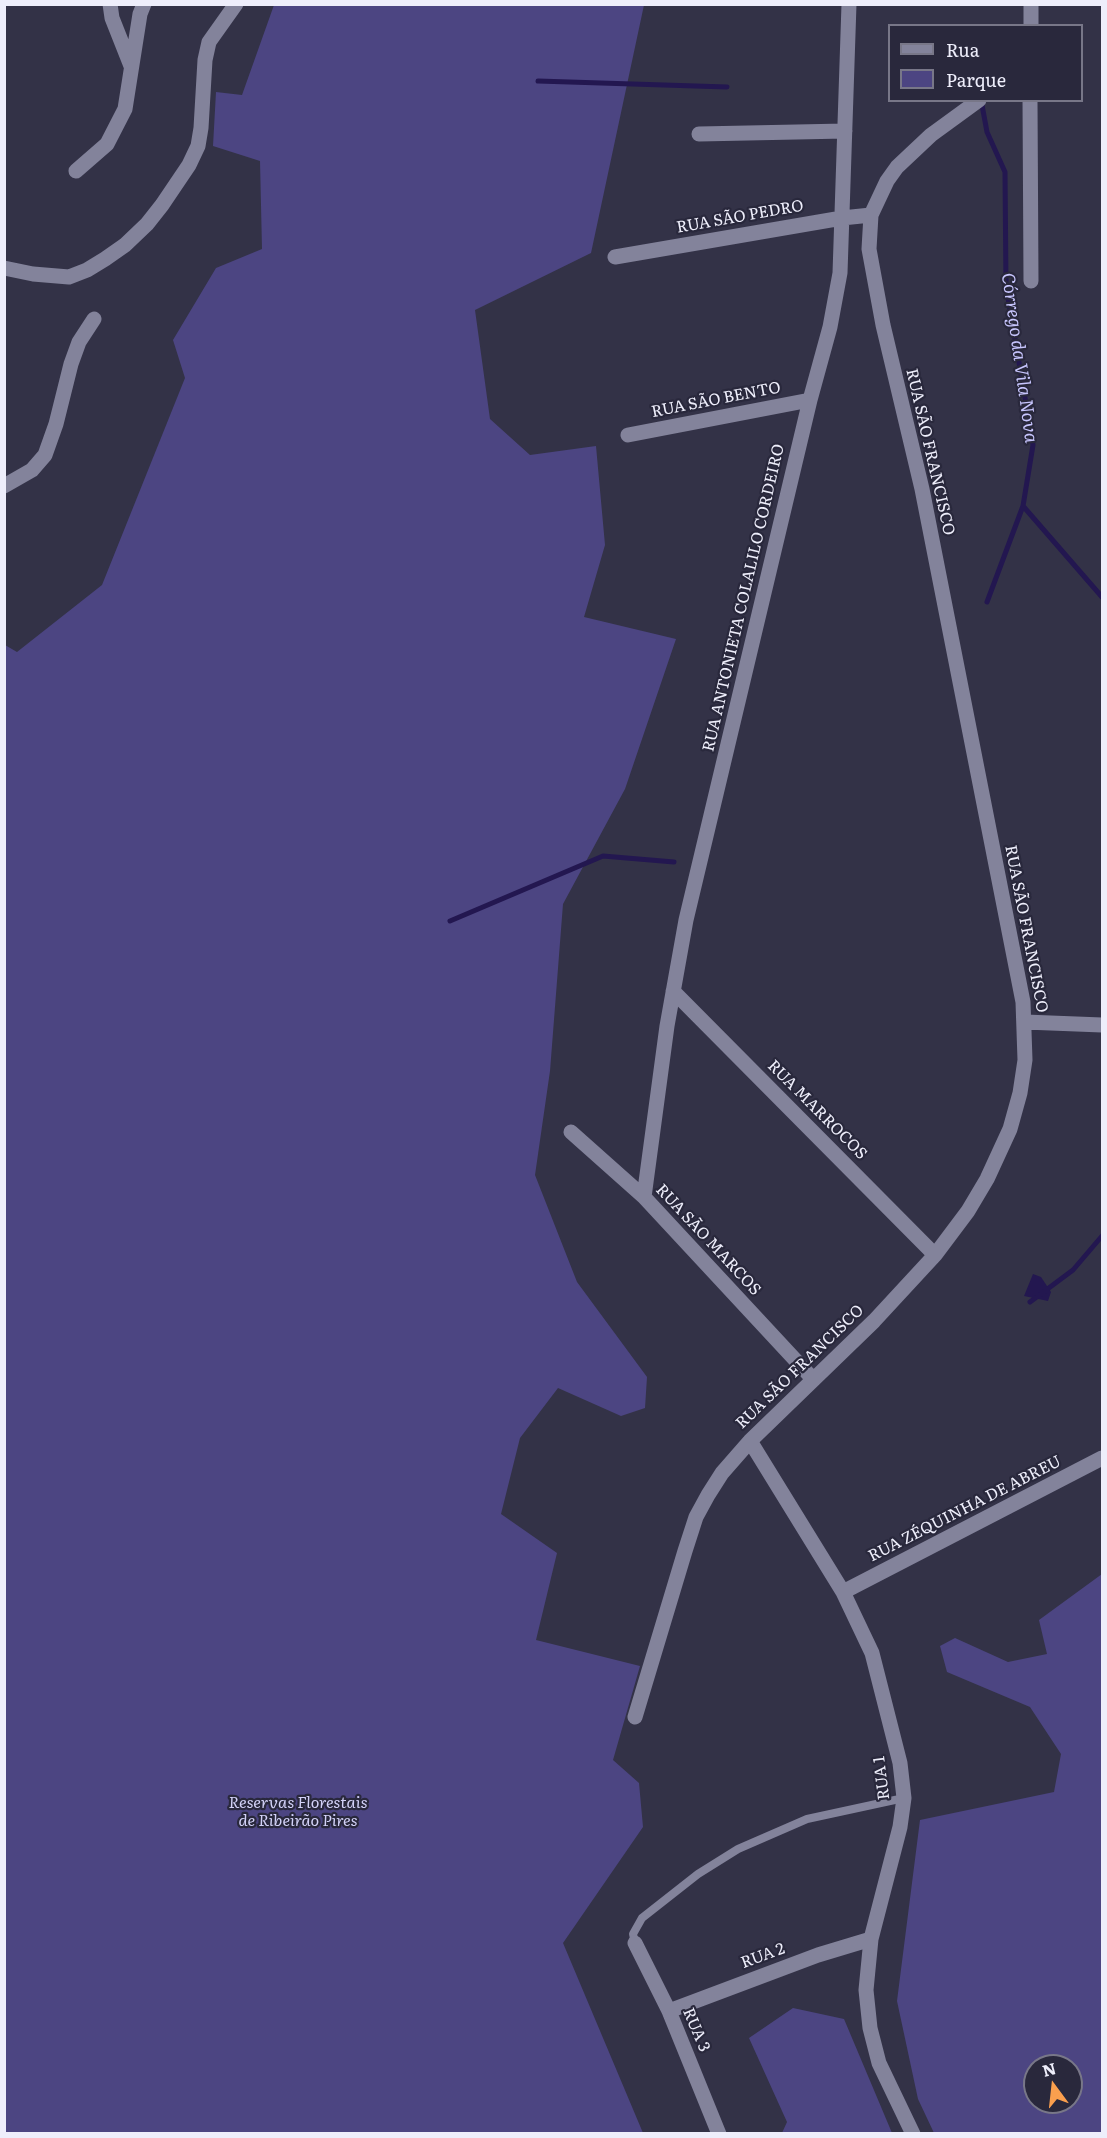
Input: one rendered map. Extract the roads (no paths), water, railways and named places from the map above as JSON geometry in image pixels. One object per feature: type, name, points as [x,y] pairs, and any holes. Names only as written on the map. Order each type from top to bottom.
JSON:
[{"type":"street","points":[[110,4],[112,18],[131,66]]},
{"type":"street","points":[[76,171],[107,144],[125,109],[140,14],[144,4]]},
{"type":"street","points":[[4,268],[33,274],[69,277],[105,259],[125,245],[147,224],[189,165],[198,146],[204,60],[209,42],[237,4]]},
{"type":"street","name":"RUA ANTONIETA COLALILO CORDEIRO","points":[[644,1197],[673,991],[686,920],[810,400],[830,327],[840,273],[849,4]]},
{"type":"street","points":[[1031,4],[1031,24]]},
{"type":"street","points":[[871,214],[887,181],[897,167],[931,135],[976,102]]},
{"type":"street","points":[[1030,102],[1031,281]]},
{"type":"street","points":[[699,134],[845,131]]},
{"type":"street","name":"RUA SÃO PEDRO","points":[[615,256],[871,214]]},
{"type":"street","name":"RUA SÃO FRANCISCO","points":[[635,1717],[696,1516],[722,1473],[750,1441],[874,1321],[935,1255],[968,1211],[987,1179],[1010,1129],[1020,1093],[1025,1060],[1025,1022],[1021,991],[922,489],[883,325],[869,249],[871,214]]},
{"type":"street","points":[[4,486],[32,470],[45,455],[56,424],[71,364],[79,342],[94,319]]},
{"type":"street","name":"RUA SÃO BENTO","points":[[628,435],[810,400]]},
{"type":"street","name":"RUA MARROCOS","points":[[673,991],[935,1255]]},
{"type":"street","points":[[1025,1022],[1102,1025]]},
{"type":"street","name":"RUA SÃO MARCOS","points":[[571,1132],[644,1197],[813,1379]]},
{"type":"street","name":"RUA 1","points":[[750,1441],[843,1592],[872,1653],[900,1763],[904,1798],[900,1827],[871,1939],[866,1990],[870,2028],[879,2062],[913,2133]]},
{"type":"street","name":"RUA ZÉQUINHA DE ABREU","points":[[843,1592],[1102,1458]]},
{"type":"street","name":"RUA 2","points":[[669,2011],[818,1955],[871,1939]]},
{"type":"street","name":"RUA 3","points":[[635,1943],[669,2011],[719,2133]]},
{"type":"lane","points":[[635,1943],[633,1934],[642,1918],[698,1874],[738,1849],[807,1819],[904,1798]]},
{"type":"waterway","name":"Córrego da Vila Nova","points":[[538,81],[727,87]]},
{"type":"waterway","name":"Córrego da Vila Nova","points":[[982,105],[987,132],[1005,172],[1006,286],[1033,445],[1023,506],[1102,597]]},
{"type":"waterway","name":"Córrego da Vila Nova","points":[[987,602],[1023,506]]},
{"type":"waterway","name":"Córrego da Vila Nova","points":[[450,921],[603,856],[674,862]]},
{"type":"waterway","name":"Córrego da Vila Nova","points":[[1030,1302],[1073,1270],[1102,1236]]},
{"type":"park label","name":"Reservas Florestais de Ribeirão Pires","points":[[298,1812]]}]
